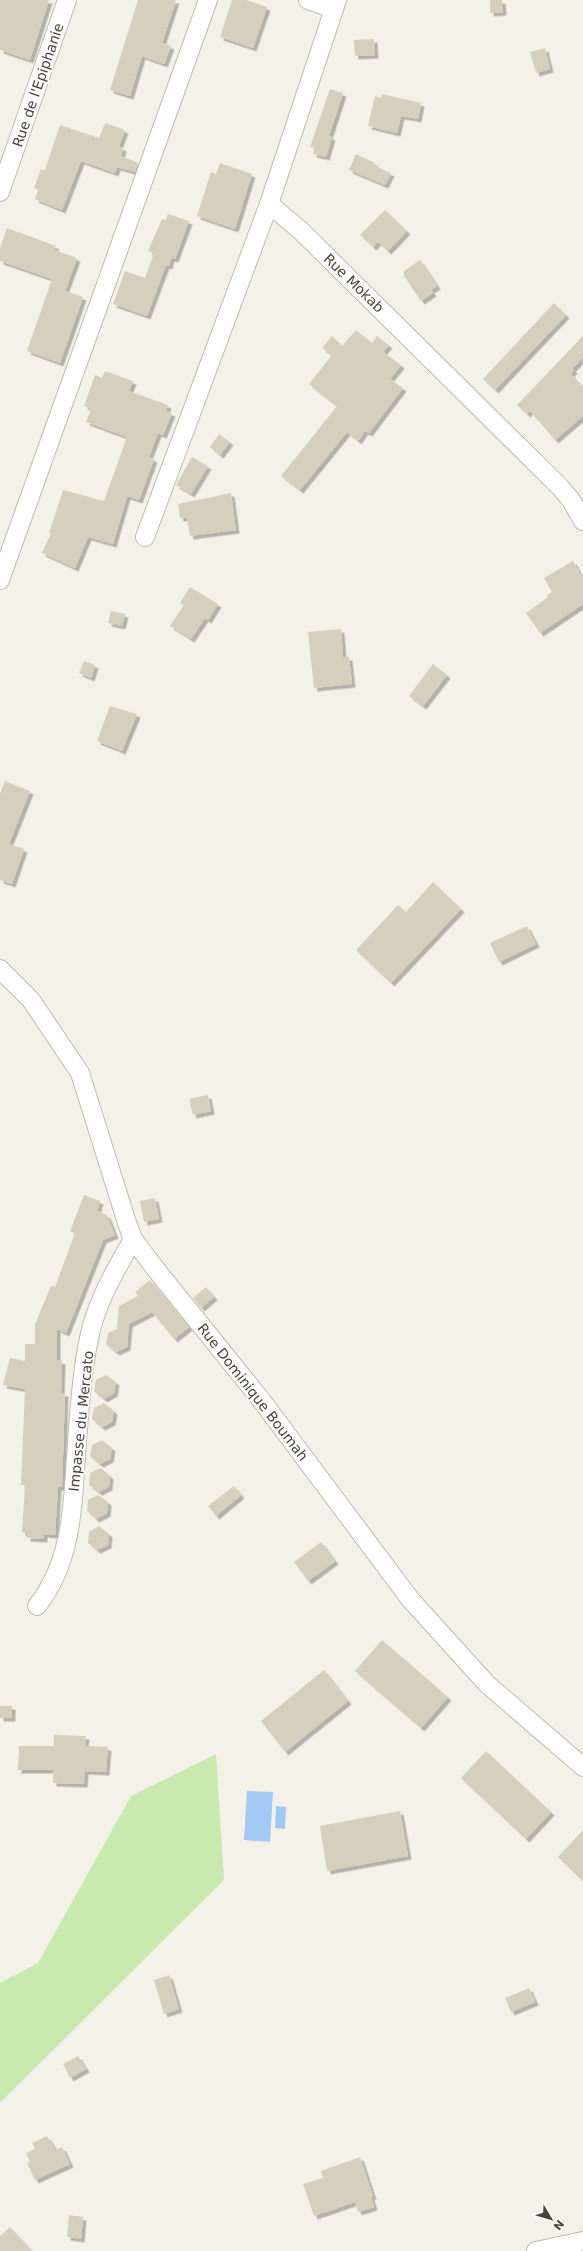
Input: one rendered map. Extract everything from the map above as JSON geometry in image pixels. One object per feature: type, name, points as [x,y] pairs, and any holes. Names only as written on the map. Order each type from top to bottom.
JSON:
[{"type":"street","name":"Rue de l'Epiphanie","points":[[0,192],[67,0]]},
{"type":"street","points":[[0,580],[208,0]]},
{"type":"street","points":[[145,537],[269,204],[336,5],[308,0]]},
{"type":"street","name":"Rue Mokab","points":[[269,204],[311,241],[560,487],[572,500],[583,521]]},
{"type":"street","name":"Rue Dominique Boumah","points":[[0,969],[31,1000],[80,1073],[133,1239],[262,1401],[410,1599],[487,1684],[583,1766]]},
{"type":"street","name":"Impasse du Mercato","points":[[37,1606],[57,1573],[68,1540],[74,1490],[80,1408],[89,1338],[100,1298],[133,1239]]},
{"type":"street","points":[[536,2251],[583,2241]]},
{"type":"green space","points":[[216,1754],[224,1880],[0,2103],[0,1983],[38,1963],[131,1796]]},
{"type":"water","points":[[247,1791],[273,1792],[270,1842],[244,1840]]},
{"type":"water","points":[[276,1806],[286,1807],[285,1829],[275,1828]]},
{"type":"building","points":[[0,0],[49,0],[30,60],[0,50]]},
{"type":"building","points":[[138,0],[176,0],[162,43],[171,46],[164,64],[142,56],[130,96],[110,90]]},
{"type":"building","points":[[232,0],[246,0],[267,7],[253,48],[220,37]]},
{"type":"building","points":[[490,0],[502,0],[503,12],[490,13]]},
{"type":"building","points":[[374,39],[375,55],[355,56],[354,40]]},
{"type":"building","points":[[545,48],[550,69],[536,73],[530,52]]},
{"type":"building","points":[[330,89],[343,93],[329,136],[332,137],[326,157],[313,154],[315,148],[310,147]]},
{"type":"building","points":[[382,94],[421,103],[418,119],[401,116],[397,133],[368,126],[375,96],[381,98]]},
{"type":"building","points":[[105,123],[125,130],[119,146],[123,148],[121,156],[138,163],[135,172],[117,167],[115,173],[81,161],[62,210],[35,199],[38,190],[34,188],[41,169],[45,170],[60,125],[99,138]]},
{"type":"building","points":[[356,154],[375,163],[374,166],[391,173],[385,185],[349,170]]},
{"type":"building","points":[[220,163],[252,174],[235,229],[197,216],[211,172],[216,174]]},
{"type":"building","points":[[385,210],[407,231],[388,251],[378,242],[373,247],[360,235]]},
{"type":"building","points":[[168,214],[189,221],[175,259],[171,258],[169,266],[166,265],[147,316],[113,304],[125,271],[145,278],[154,253],[148,251],[162,219],[166,220]]},
{"type":"building","points":[[7,228],[56,246],[54,250],[77,258],[65,291],[83,297],[60,363],[27,351],[52,279],[0,261],[0,248]]},
{"type":"building","points":[[420,260],[437,286],[431,290],[433,293],[421,301],[404,276],[404,271]]},
{"type":"building","points":[[554,303],[566,315],[495,390],[483,379]]},
{"type":"building","points":[[356,330],[372,343],[377,336],[389,345],[383,352],[401,365],[390,379],[403,388],[369,433],[365,431],[358,441],[347,432],[300,490],[281,476],[337,406],[309,384],[332,355],[322,348],[332,336],[342,346]]},
{"type":"building","points":[[583,336],[583,357],[572,369],[574,370],[571,374],[583,387],[583,416],[555,440],[530,411],[527,414],[517,405]]},
{"type":"building","points":[[105,371],[133,381],[129,391],[168,405],[166,411],[172,413],[163,435],[158,433],[149,457],[154,459],[139,500],[127,496],[113,544],[88,537],[75,568],[42,553],[51,533],[49,533],[63,490],[104,501],[127,437],[86,422],[91,409],[84,406],[95,375],[102,378]]},
{"type":"building","points":[[219,434],[230,442],[220,455],[210,447]]},
{"type":"building","points":[[192,457],[208,466],[191,494],[176,485]]},
{"type":"building","points":[[231,493],[236,530],[190,536],[187,517],[180,518],[178,504]]},
{"type":"building","points":[[573,561],[583,578],[583,604],[540,633],[526,613],[548,597],[547,595],[552,592],[544,578]]},
{"type":"building","points":[[190,587],[218,604],[208,620],[205,618],[191,639],[170,626],[184,605],[180,603]]},
{"type":"building","points":[[111,611],[125,614],[122,626],[108,623]]},
{"type":"building","points":[[341,629],[343,657],[349,657],[352,684],[314,688],[308,632]]},
{"type":"building","points":[[84,661],[95,665],[91,678],[79,673]]},
{"type":"building","points":[[433,664],[447,675],[423,706],[409,696]]},
{"type":"building","points":[[110,706],[137,714],[122,751],[97,741]]},
{"type":"building","points":[[5,781],[30,791],[9,844],[24,849],[12,884],[0,880],[0,794]]},
{"type":"building","points":[[433,882],[461,909],[391,983],[356,950],[398,905],[406,912]]},
{"type":"building","points":[[527,926],[536,944],[499,962],[490,943]]},
{"type":"building","points":[[208,1095],[211,1111],[193,1115],[189,1099]]},
{"type":"building","points":[[84,1195],[100,1201],[97,1211],[107,1215],[115,1235],[103,1240],[66,1333],[57,1329],[57,1360],[62,1361],[61,1393],[65,1393],[62,1487],[58,1487],[55,1535],[44,1534],[44,1539],[27,1538],[27,1533],[22,1532],[25,1485],[21,1485],[25,1389],[3,1385],[10,1358],[25,1361],[25,1344],[35,1344],[35,1324],[51,1286],[55,1287],[75,1233],[70,1231]]},
{"type":"building","points":[[155,1198],[159,1219],[144,1222],[140,1201]]},
{"type":"building","points":[[150,1280],[189,1327],[174,1339],[152,1312],[129,1324],[127,1347],[116,1352],[106,1344],[108,1333],[117,1329],[119,1306],[138,1296],[135,1292]]},
{"type":"building","points":[[206,1287],[214,1297],[201,1308],[193,1298]]},
{"type":"building","points":[[106,1375],[116,1382],[114,1393],[104,1399],[94,1391],[96,1380]]},
{"type":"building","points":[[104,1403],[114,1411],[112,1422],[102,1427],[92,1419],[94,1408]]},
{"type":"building","points":[[102,1440],[112,1448],[110,1459],[100,1464],[90,1456],[92,1445]]},
{"type":"building","points":[[101,1468],[110,1476],[109,1487],[99,1492],[89,1485],[90,1473]]},
{"type":"building","points":[[234,1486],[241,1495],[216,1516],[208,1506]]},
{"type":"building","points":[[98,1495],[108,1502],[107,1513],[96,1519],[87,1511],[88,1500]]},
{"type":"building","points":[[99,1526],[109,1534],[108,1545],[97,1550],[88,1543],[89,1532]]},
{"type":"building","points":[[321,1542],[335,1561],[308,1581],[294,1562]]},
{"type":"building","points":[[382,1640],[448,1697],[421,1728],[355,1671]]},
{"type":"building","points":[[324,1670],[348,1701],[285,1752],[261,1721]]},
{"type":"building","points":[[0,1706],[12,1706],[12,1718],[0,1718]]},
{"type":"building","points":[[54,1735],[86,1736],[85,1746],[108,1747],[106,1772],[85,1771],[84,1784],[53,1783],[53,1770],[18,1770],[19,1746],[54,1746]]},
{"type":"building","points":[[486,1751],[551,1812],[526,1839],[461,1778]]},
{"type":"building","points":[[400,1811],[408,1856],[327,1871],[320,1826]]},
{"type":"building","points":[[583,1830],[583,1881],[558,1857]]},
{"type":"building","points":[[169,1975],[179,2009],[164,2014],[154,1980]]},
{"type":"building","points":[[529,1988],[535,2002],[511,2012],[505,1998]]},
{"type":"building","points":[[78,2056],[86,2069],[70,2078],[63,2064]]},
{"type":"building","points":[[47,2136],[56,2150],[62,2147],[70,2164],[35,2180],[27,2163],[30,2162],[26,2153],[35,2149],[32,2143]]},
{"type":"building","points":[[360,2157],[373,2196],[371,2197],[374,2207],[358,2212],[355,2202],[314,2216],[303,2184],[323,2178],[321,2171]]},
{"type":"building","points":[[69,2215],[83,2217],[81,2239],[67,2237]]},
{"type":"building","points":[[10,2227],[32,2251],[0,2251],[0,2236]]}]
